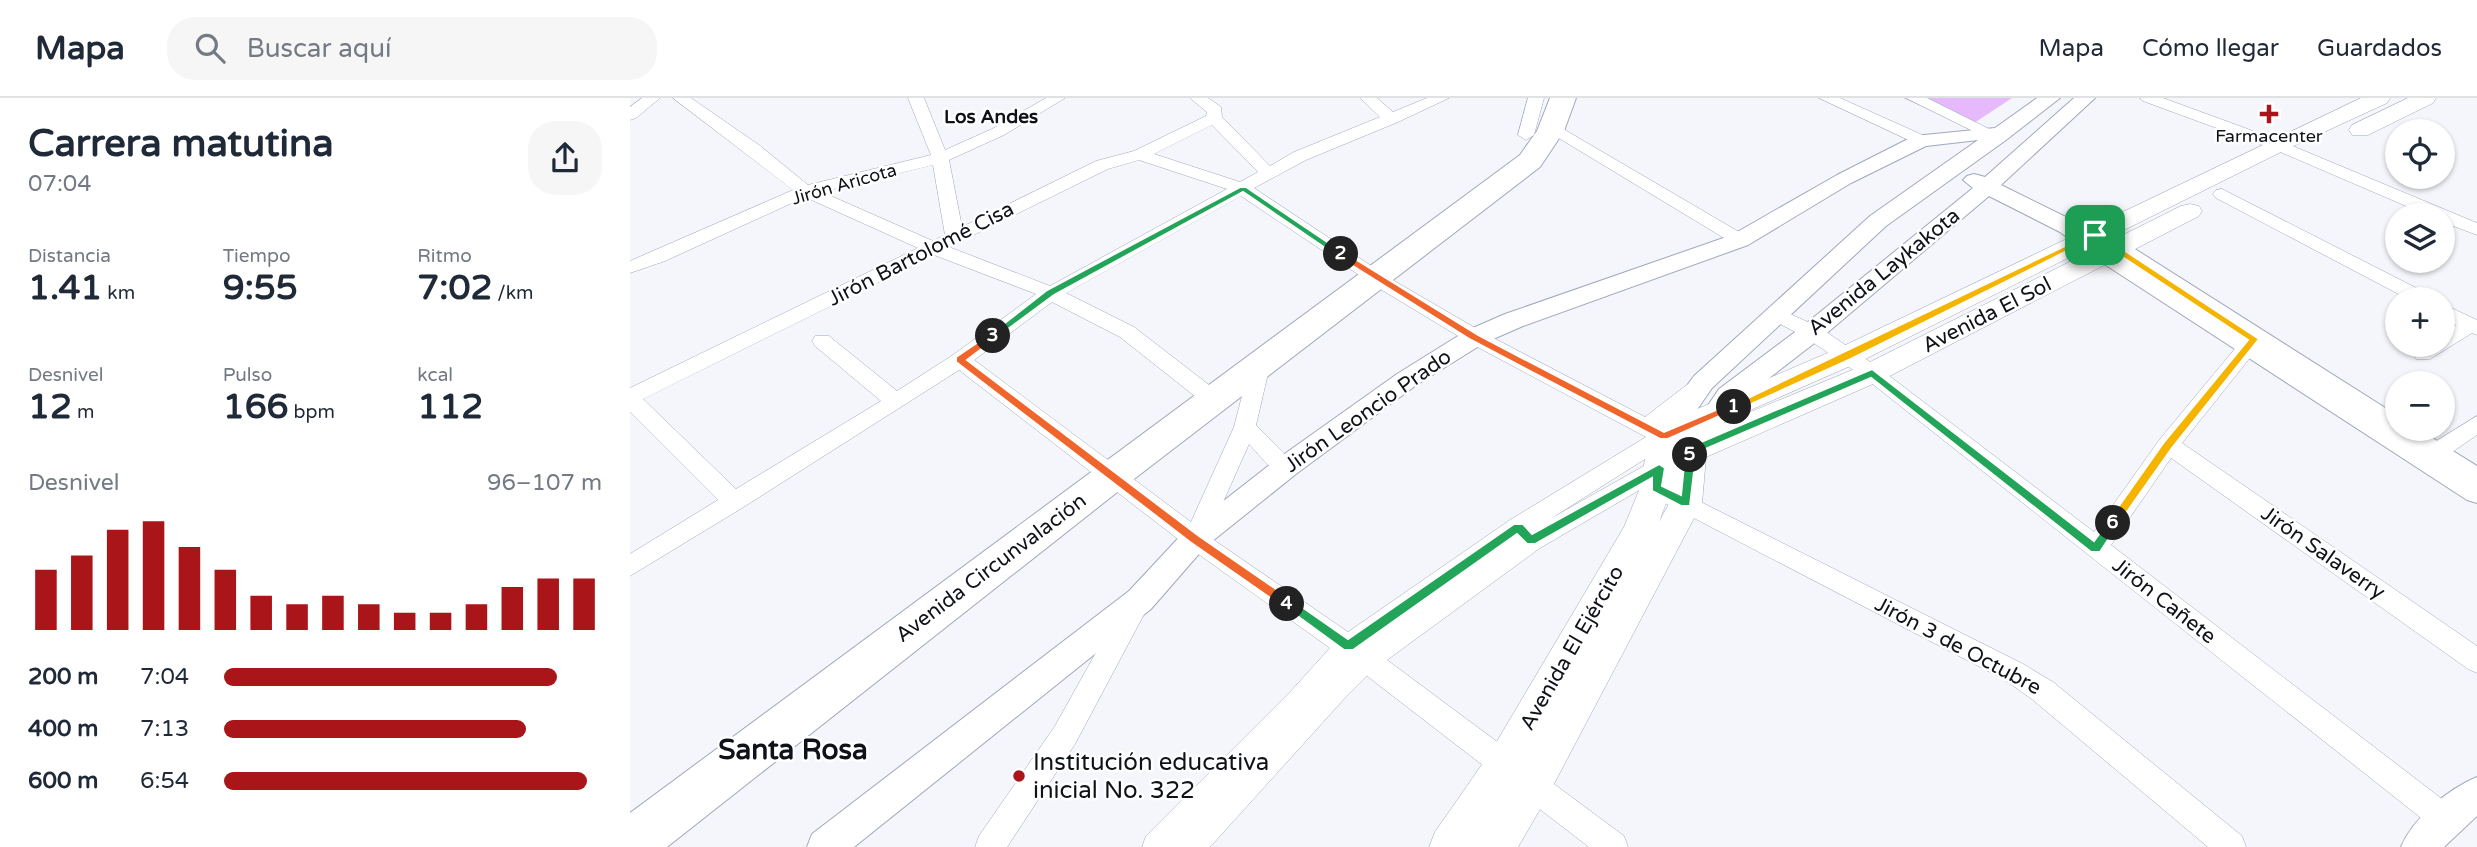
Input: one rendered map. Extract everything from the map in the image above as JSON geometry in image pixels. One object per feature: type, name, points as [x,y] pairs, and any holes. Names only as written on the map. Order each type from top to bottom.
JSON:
[{"type":"highway","name":"Avenida Circunvalación","points":[[630,844],[1111,476],[1530,161],[1546,143],[1545,115]]},
{"type":"main road","name":"Avenida El Sol","points":[[1667,462],[1872,373],[2094,242],[2277,145],[2379,98]]},
{"type":"main road","name":"Avenida El Sol","points":[[1667,462],[1714,417],[2094,242],[2222,194],[2425,98]]},
{"type":"main road","name":"Avenida El Ejército","points":[[1496,847],[1518,776],[1667,462]]},
{"type":"main road","name":"Avenida El Ejército","points":[[1450,847],[1518,776]]},
{"type":"street","points":[[630,115],[652,98]]},
{"type":"street","points":[[681,98],[753,149],[805,191],[936,249],[1051,293],[1127,332],[1214,400]]},
{"type":"street","points":[[916,98],[940,158],[954,237]]},
{"type":"street","name":"Jirón Aricota","points":[[630,267],[659,257],[805,191],[940,158],[998,132],[1057,98]]},
{"type":"street","points":[[1198,98],[1217,109],[1268,173]]},
{"type":"street","points":[[1368,98],[1392,119]]},
{"type":"street","points":[[630,566],[896,402],[960,360],[1051,293],[1300,156],[1441,98]]},
{"type":"street","points":[[1827,98],[1921,140],[1952,167],[2094,242],[2429,456],[2477,492]]},
{"type":"street","points":[[1914,98],[1994,134]]},
{"type":"street","name":"Avenida Laykakota","points":[[1667,462],[1703,382],[1878,221],[1994,134],[2050,98]]},
{"type":"street","name":"Avenida Laykakota","points":[[1714,417],[1728,396],[1812,332],[1987,187],[2085,98]]},
{"type":"street","points":[[2148,98],[2277,145],[2477,230]]},
{"type":"street","name":"Jirón Bartolomé Cisa","points":[[630,398],[1102,165],[1140,155],[1217,109]]},
{"type":"street","points":[[1545,115],[1740,240]]},
{"type":"street","name":"Jirón Leoncio Prado","points":[[825,847],[1140,600],[1195,539],[1286,467],[1406,380],[1475,337],[1514,320],[1740,240],[1844,179],[1921,140],[1994,134]]},
{"type":"street","name":"Jirón 3 de Octubre","points":[[1140,155],[1243,189],[1375,278],[1475,337],[1667,462],[2043,691],[2231,847]]},
{"type":"street","points":[[2222,194],[2400,287]]},
{"type":"street","points":[[2459,221],[2477,210]]},
{"type":"street","points":[[1878,221],[1921,242]]},
{"type":"street","name":"Jirón Cañete","points":[[1779,314],[1812,332],[1872,373],[2445,819]]},
{"type":"street","points":[[2455,317],[2474,327]]},
{"type":"street","points":[[2455,336],[2474,327]]},
{"type":"street","points":[[822,341],[896,402]]},
{"type":"street","points":[[2095,548],[2168,445],[2252,342]]},
{"type":"street","points":[[960,360],[1195,539],[1357,653],[1613,847]]},
{"type":"street","points":[[1195,539],[1245,427],[1259,365]]},
{"type":"street","points":[[630,398],[734,502]]},
{"type":"street","points":[[2429,456],[2477,424]]},
{"type":"street","points":[[1245,427],[1286,467]]},
{"type":"street","name":"Jirón Salaverry","points":[[2168,445],[2477,661]]},
{"type":"street","points":[[2429,456],[2477,480]]},
{"type":"street","points":[[1525,534],[1667,462]]},
{"type":"street","points":[[1157,847],[1301,700],[1357,653],[1525,534],[1667,462]]},
{"type":"street","points":[[990,847],[1065,735],[1140,600]]},
{"type":"street","points":[[1190,847],[1333,691],[1357,653]]},
{"type":"street","points":[[2419,847],[2445,819],[2477,794]]},
{"type":"shaded area","points":[[1903,98],[2012,98],[1968,127]]},
{"type":"place","name":"Farmacenter","points":[[2269,114]]},
{"type":"place","name":"Institución educativa inicial No. 322","points":[[1019,776]]},
{"type":"district","name":"Los Andes","points":[[991,117]]},
{"type":"district","name":"Santa Rosa","points":[[793,750]]},
{"type":"route","points":[[1243,189],[1384,283],[1475,337],[1664,436],[1714,417],[1847,356],[2095,235],[2254,339],[2168,445],[2095,548],[1872,373],[1691,451],[1686,503],[1656,488],[1659,468],[1531,541],[1518,527],[1348,646],[1195,539],[960,360],[1051,293],[1243,189]]}]
